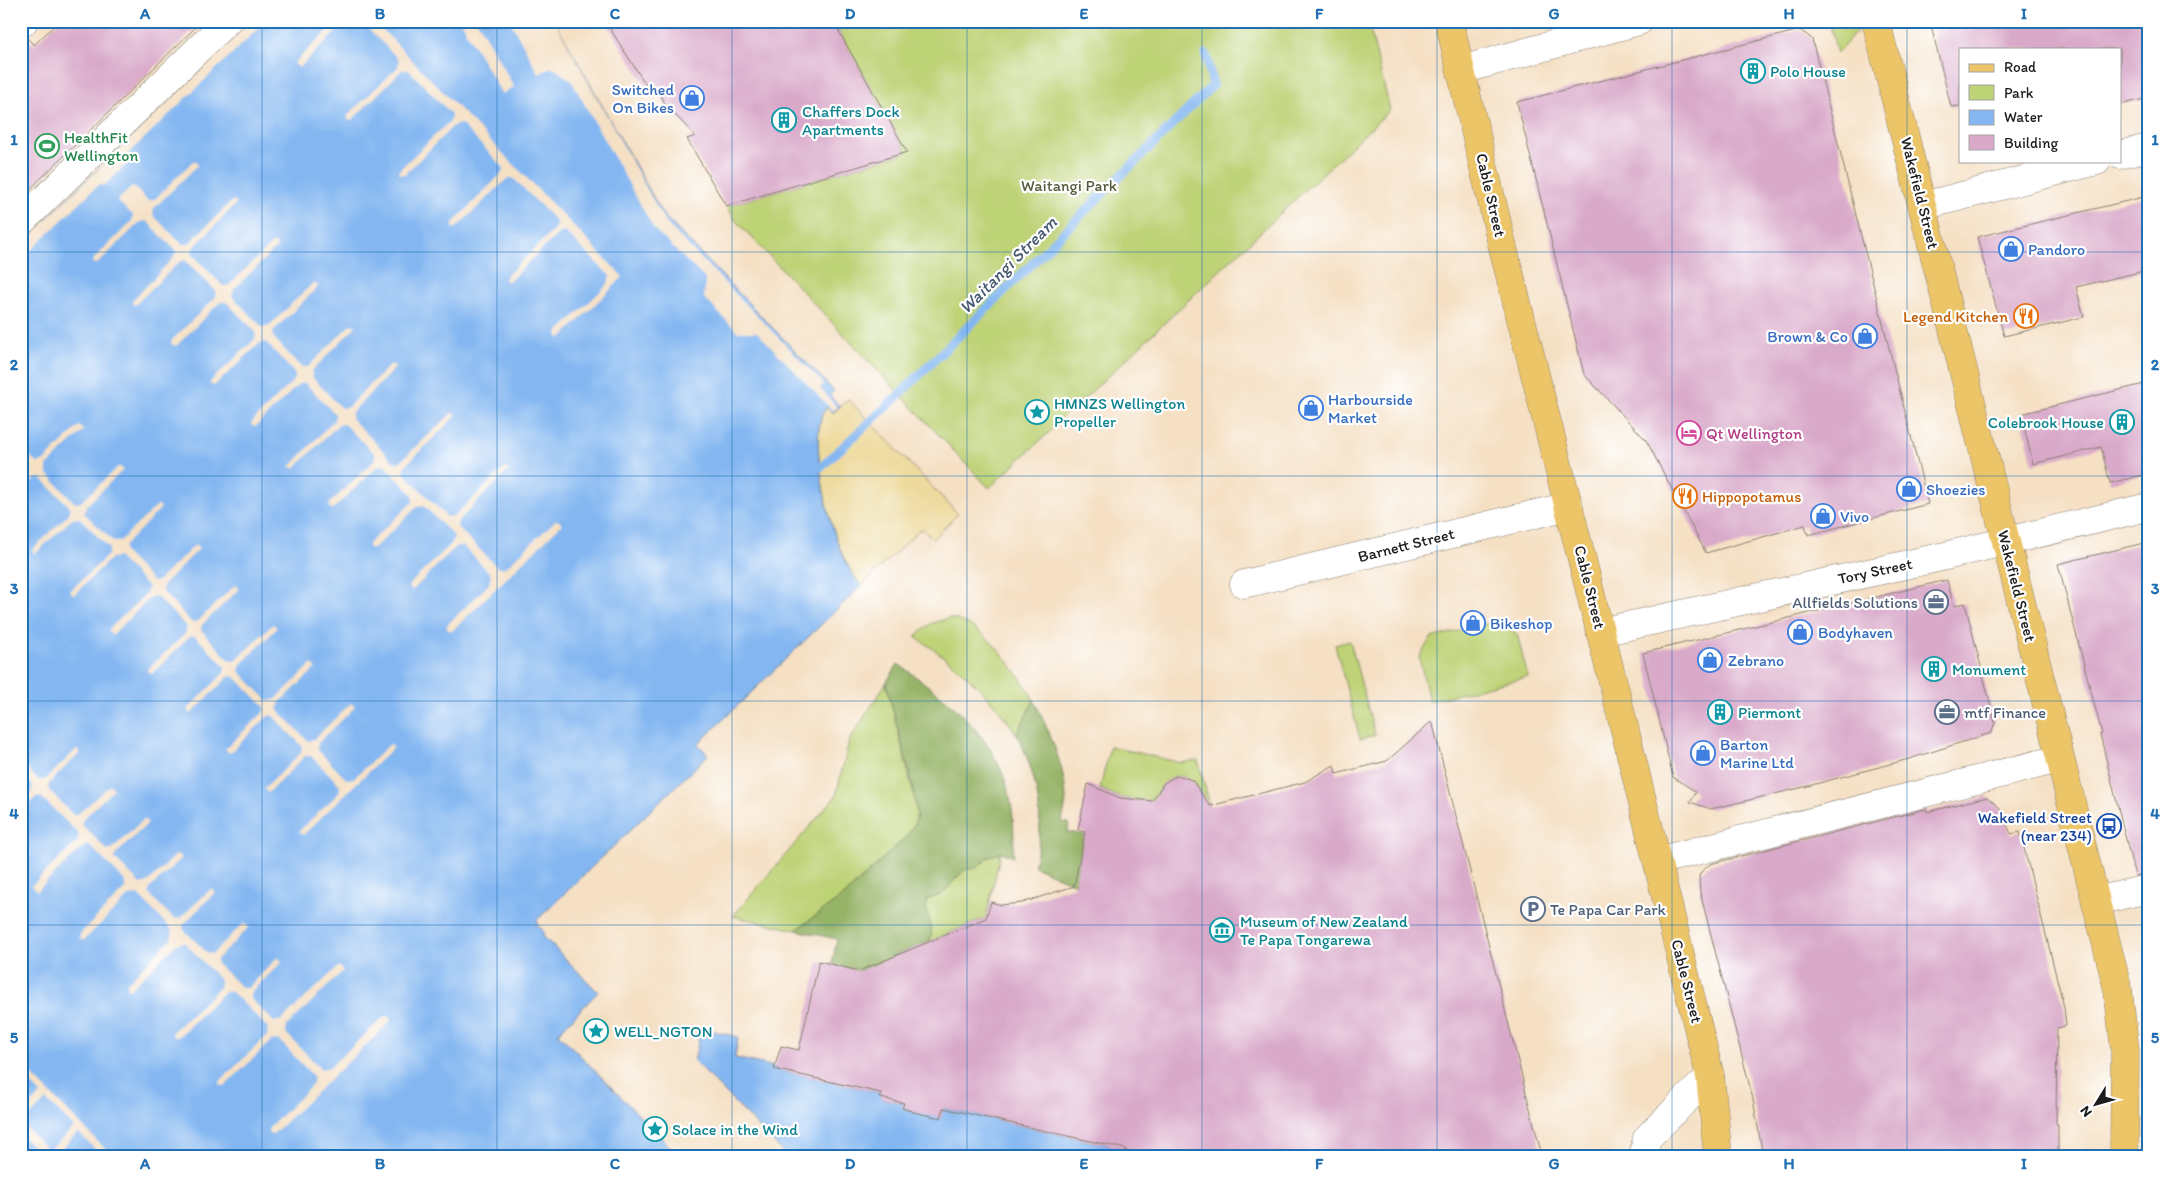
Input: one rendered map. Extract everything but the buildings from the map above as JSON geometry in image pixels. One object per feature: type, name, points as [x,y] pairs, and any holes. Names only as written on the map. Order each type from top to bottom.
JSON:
[{"type":"main road","name":"Cable Street","points":[[1449,21],[1502,244],[1601,632],[1710,1076],[1718,1156]]},
{"type":"main road","name":"Wakefield Street","points":[[1876,21],[2118,990],[2123,1026],[2125,1064],[2124,1156]]},
{"type":"street","points":[[21,24],[24,21]]},
{"type":"street","points":[[21,222],[227,21]]},
{"type":"street","points":[[1461,70],[1630,22]]},
{"type":"street","points":[[2122,154],[2148,148]]},
{"type":"street","points":[[1923,206],[2093,162]]},
{"type":"street","name":"Barnett Street","points":[[1244,584],[1569,506]]},
{"type":"street","name":"Tory Street","points":[[1601,632],[2006,542],[2148,507]]},
{"type":"street","points":[[1657,861],[2059,759]]},
{"type":"street","points":[[2096,901],[2148,889]]},
{"type":"street","points":[[1644,1156],[1647,1138],[1710,1076]]},
{"type":"green space","name":"Waitangi Park","points":[[833,21],[1368,21],[1390,110],[1070,412],[1068,411],[1057,422],[1058,424],[989,488],[736,221],[726,206],[907,152]]},
{"type":"green space","points":[[1829,21],[1855,21],[1857,31],[1837,54]]},
{"type":"green space","points":[[949,618],[962,622],[987,638],[1019,676],[1034,700],[1017,734],[995,705],[971,680],[931,647],[915,637],[930,624]]},
{"type":"green space","points":[[1497,621],[1517,634],[1528,677],[1429,701],[1419,657],[1431,638]]},
{"type":"green space","points":[[1350,641],[1375,735],[1360,739],[1335,645]]},
{"type":"green space","points":[[898,664],[948,702],[969,722],[986,743],[1000,767],[1009,793],[1013,823],[1013,857],[1001,852],[987,858],[977,868],[964,870],[942,894],[926,900],[931,925],[930,941],[859,971],[832,965],[837,939],[796,930],[846,894],[909,834],[917,818],[913,787],[886,683]]},
{"type":"green space","points":[[886,683],[917,808],[913,828],[846,894],[796,930],[733,916],[836,796],[849,741]]},
{"type":"green space","points":[[1034,700],[1055,748],[1063,773],[1066,805],[1062,822],[1069,823],[1068,832],[1085,835],[1075,884],[1034,866],[1040,832],[1038,799],[1030,766],[1017,734]]},
{"type":"green space","points":[[1110,746],[1181,763],[1198,760],[1210,806],[1207,806],[1196,786],[1190,780],[1182,777],[1174,777],[1167,781],[1160,788],[1154,800],[1151,801],[1120,798],[1100,789]]},
{"type":"green space","points":[[1001,851],[986,918],[930,941],[931,926],[926,900],[942,894],[964,870],[982,864],[987,858]]},
{"type":"sand","points":[[848,399],[958,514],[933,539],[923,529],[919,530],[861,586],[843,556],[832,525],[826,503],[819,458],[818,437],[821,419],[827,407],[833,413]]},
{"type":"water","points":[[251,21],[555,21],[663,215],[834,391],[829,395],[840,406],[832,413],[827,407],[821,419],[818,436],[819,457],[826,503],[832,525],[843,556],[861,586],[698,744],[708,755],[537,920],[537,924],[544,932],[542,935],[598,992],[558,1033],[679,1156],[21,1156],[21,243],[108,159],[113,163],[118,158],[113,154]]},
{"type":"water","points":[[701,1028],[738,1037],[735,1058],[881,1093],[880,1098],[904,1103],[941,1118],[943,1108],[1126,1149],[1125,1156],[966,1156],[952,1154],[947,1156],[913,1156],[894,1153],[887,1156],[787,1156],[694,1061]]},
{"type":"pier","points":[[251,21],[266,21],[128,154],[129,162],[105,185],[98,185],[21,260],[21,244],[110,158],[113,160],[112,156]]},
{"type":"pier","points":[[338,21],[347,21],[299,68],[294,63]]},
{"type":"pier","points":[[361,21],[374,21],[623,277],[561,338],[558,337],[557,333],[608,284],[610,276],[565,232],[559,233],[509,281],[504,280],[556,228],[556,221],[513,178],[508,178],[456,228],[453,228],[453,223],[502,173],[504,168],[461,124],[454,125],[405,174],[399,174],[399,170],[450,121],[451,114],[409,70],[402,70],[352,120],[348,120],[348,115],[398,67],[399,60]]},
{"type":"pier","points":[[460,21],[477,21],[514,87],[502,94]]},
{"type":"pier","points":[[510,21],[555,21],[665,222],[824,384],[820,388],[837,407],[833,411],[757,332],[738,332],[704,298],[705,279],[654,229],[571,80],[552,67],[539,74]]},
{"type":"pier","points":[[193,161],[198,165],[154,208],[153,215],[182,244],[188,244],[232,201],[237,203],[193,248],[192,254],[223,286],[229,285],[273,243],[276,243],[277,247],[234,289],[232,296],[262,327],[269,326],[313,283],[318,285],[273,331],[273,337],[301,367],[308,367],[351,324],[356,326],[312,371],[312,377],[341,408],[348,407],[391,364],[396,367],[352,412],[351,418],[394,462],[400,462],[452,413],[457,415],[405,466],[404,473],[447,517],[454,516],[505,468],[509,470],[458,521],[457,527],[498,568],[506,567],[556,520],[561,522],[561,525],[452,631],[447,629],[447,625],[489,584],[491,574],[463,546],[456,546],[413,590],[409,588],[409,585],[452,543],[454,536],[424,506],[417,507],[373,549],[368,547],[368,544],[413,502],[413,495],[384,465],[378,466],[334,508],[331,509],[329,507],[330,503],[374,461],[375,454],[344,424],[338,425],[295,468],[290,467],[334,420],[335,414],[305,383],[299,384],[255,427],[251,425],[295,379],[295,374],[266,342],[260,343],[214,386],[210,382],[255,339],[256,332],[226,302],[220,302],[176,346],[171,344],[172,340],[215,298],[216,291],[185,260],[179,262],[133,305],[132,301],[174,257],[176,251],[147,221],[140,222],[97,264],[92,263],[132,221],[133,215],[117,201],[133,186],[148,201],[155,199]]},
{"type":"pier","points":[[79,426],[84,430],[47,466],[47,473],[75,503],[81,502],[119,466],[123,470],[86,506],[84,513],[114,542],[120,541],[158,505],[161,508],[124,546],[124,552],[153,582],[158,581],[195,545],[199,549],[163,585],[162,591],[192,623],[198,621],[235,585],[239,589],[202,625],[201,630],[230,661],[236,660],[273,624],[277,628],[241,664],[239,671],[268,701],[275,700],[312,664],[316,668],[279,703],[278,710],[308,741],[314,739],[351,703],[355,707],[318,743],[317,749],[346,779],[354,778],[390,744],[394,747],[303,835],[299,831],[339,793],[340,785],[311,756],[305,756],[268,793],[264,789],[301,753],[302,746],[272,715],[267,717],[230,753],[225,749],[263,713],[265,707],[234,676],[228,677],[191,714],[187,710],[224,673],[225,666],[195,636],[189,637],[152,674],[147,670],[185,634],[187,627],[156,596],[151,597],[112,635],[108,630],[146,594],[148,587],[118,557],[111,558],[74,595],[70,591],[108,555],[109,548],[80,518],[72,519],[35,554],[32,550],[68,515],[71,508],[41,478],[35,479],[21,492],[21,484],[30,475],[32,469],[21,457],[21,447],[37,463],[43,462]]},
{"type":"pier","points":[[77,749],[80,753],[49,783],[48,789],[73,815],[78,814],[110,785],[114,789],[83,819],[81,824],[107,850],[112,849],[144,819],[148,823],[116,854],[115,859],[140,884],[146,884],[177,854],[182,858],[150,888],[149,894],[174,919],[180,918],[211,889],[215,892],[184,924],[183,929],[208,954],[213,953],[244,923],[249,927],[217,959],[217,964],[242,988],[248,988],[278,957],[282,962],[251,992],[250,998],[274,1022],[282,1020],[339,966],[343,971],[287,1026],[286,1033],[321,1069],[330,1067],[385,1016],[389,1016],[391,1019],[273,1134],[269,1134],[269,1128],[312,1085],[314,1077],[279,1040],[271,1041],[226,1085],[220,1084],[221,1080],[267,1036],[268,1028],[231,991],[224,992],[178,1037],[172,1035],[173,1031],[219,988],[220,980],[184,942],[177,944],[131,988],[127,989],[127,983],[171,939],[173,931],[138,895],[129,896],[84,940],[80,940],[80,934],[125,889],[126,882],[89,845],[83,847],[37,891],[31,886],[77,842],[79,834],[41,797],[36,797],[21,812],[21,803],[31,793],[33,786],[21,773],[21,763],[38,780],[45,780]]},
{"type":"pier","points":[[21,1064],[112,1156],[102,1156],[78,1132],[55,1156],[42,1156],[21,1135],[21,1114],[41,1094],[21,1074]],"holes":[[[46,1100],[74,1127],[49,1151],[22,1124]]]},
{"type":"waterway","name":"Waitangi Stream","points":[[821,467],[900,394],[1213,85],[1206,54]]},
{"type":"place","name":"Polo House","points":[[1753,71]]},
{"type":"place","name":"Switched On Bikes","points":[[692,98]]},
{"type":"place","name":"Chaffers Dock Apartments","points":[[784,120]]},
{"type":"place","name":"HealthFit Wellington","points":[[47,146]]},
{"type":"place","name":"Pandoro","points":[[2011,249]]},
{"type":"place","name":"Legend Kitchen","points":[[2026,316]]},
{"type":"place","name":"Brown & Co","points":[[1865,336]]},
{"type":"place","name":"Harbourside Market","points":[[1311,408]]},
{"type":"place","name":"HMNZS Wellington Propeller","points":[[1037,412]]},
{"type":"place","name":"Colebrook House","points":[[2122,422]]},
{"type":"place","name":"Qt Wellington","points":[[1689,433]]},
{"type":"place","name":"Shoezies","points":[[1909,489]]},
{"type":"place","name":"Hippopotamus","points":[[1685,496]]},
{"type":"place","name":"Vivo","points":[[1823,516]]},
{"type":"place","name":"Allfields Solutions","points":[[1936,602]]},
{"type":"place","name":"Bikeshop","points":[[1473,623]]},
{"type":"place","name":"Bodyhaven","points":[[1800,632]]},
{"type":"place","name":"Zebrano","points":[[1710,660]]},
{"type":"place","name":"Monument","points":[[1934,669]]},
{"type":"place","name":"Piermont","points":[[1720,712]]},
{"type":"place","name":"mtf Finance","points":[[1947,712]]},
{"type":"place","name":"Barton Marine Ltd","points":[[1703,753]]},
{"type":"place","name":"Wakefield Street (near 234)","points":[[2109,826]]},
{"type":"place","name":"Te Papa Car Park","points":[[1533,909]]},
{"type":"place","name":"Museum of New Zealand Te Papa Tongarewa","points":[[1222,930]]},
{"type":"place","name":"WELL_NGTON","points":[[596,1031]]},
{"type":"place","name":"Solace in the Wind","points":[[655,1129]]}]
